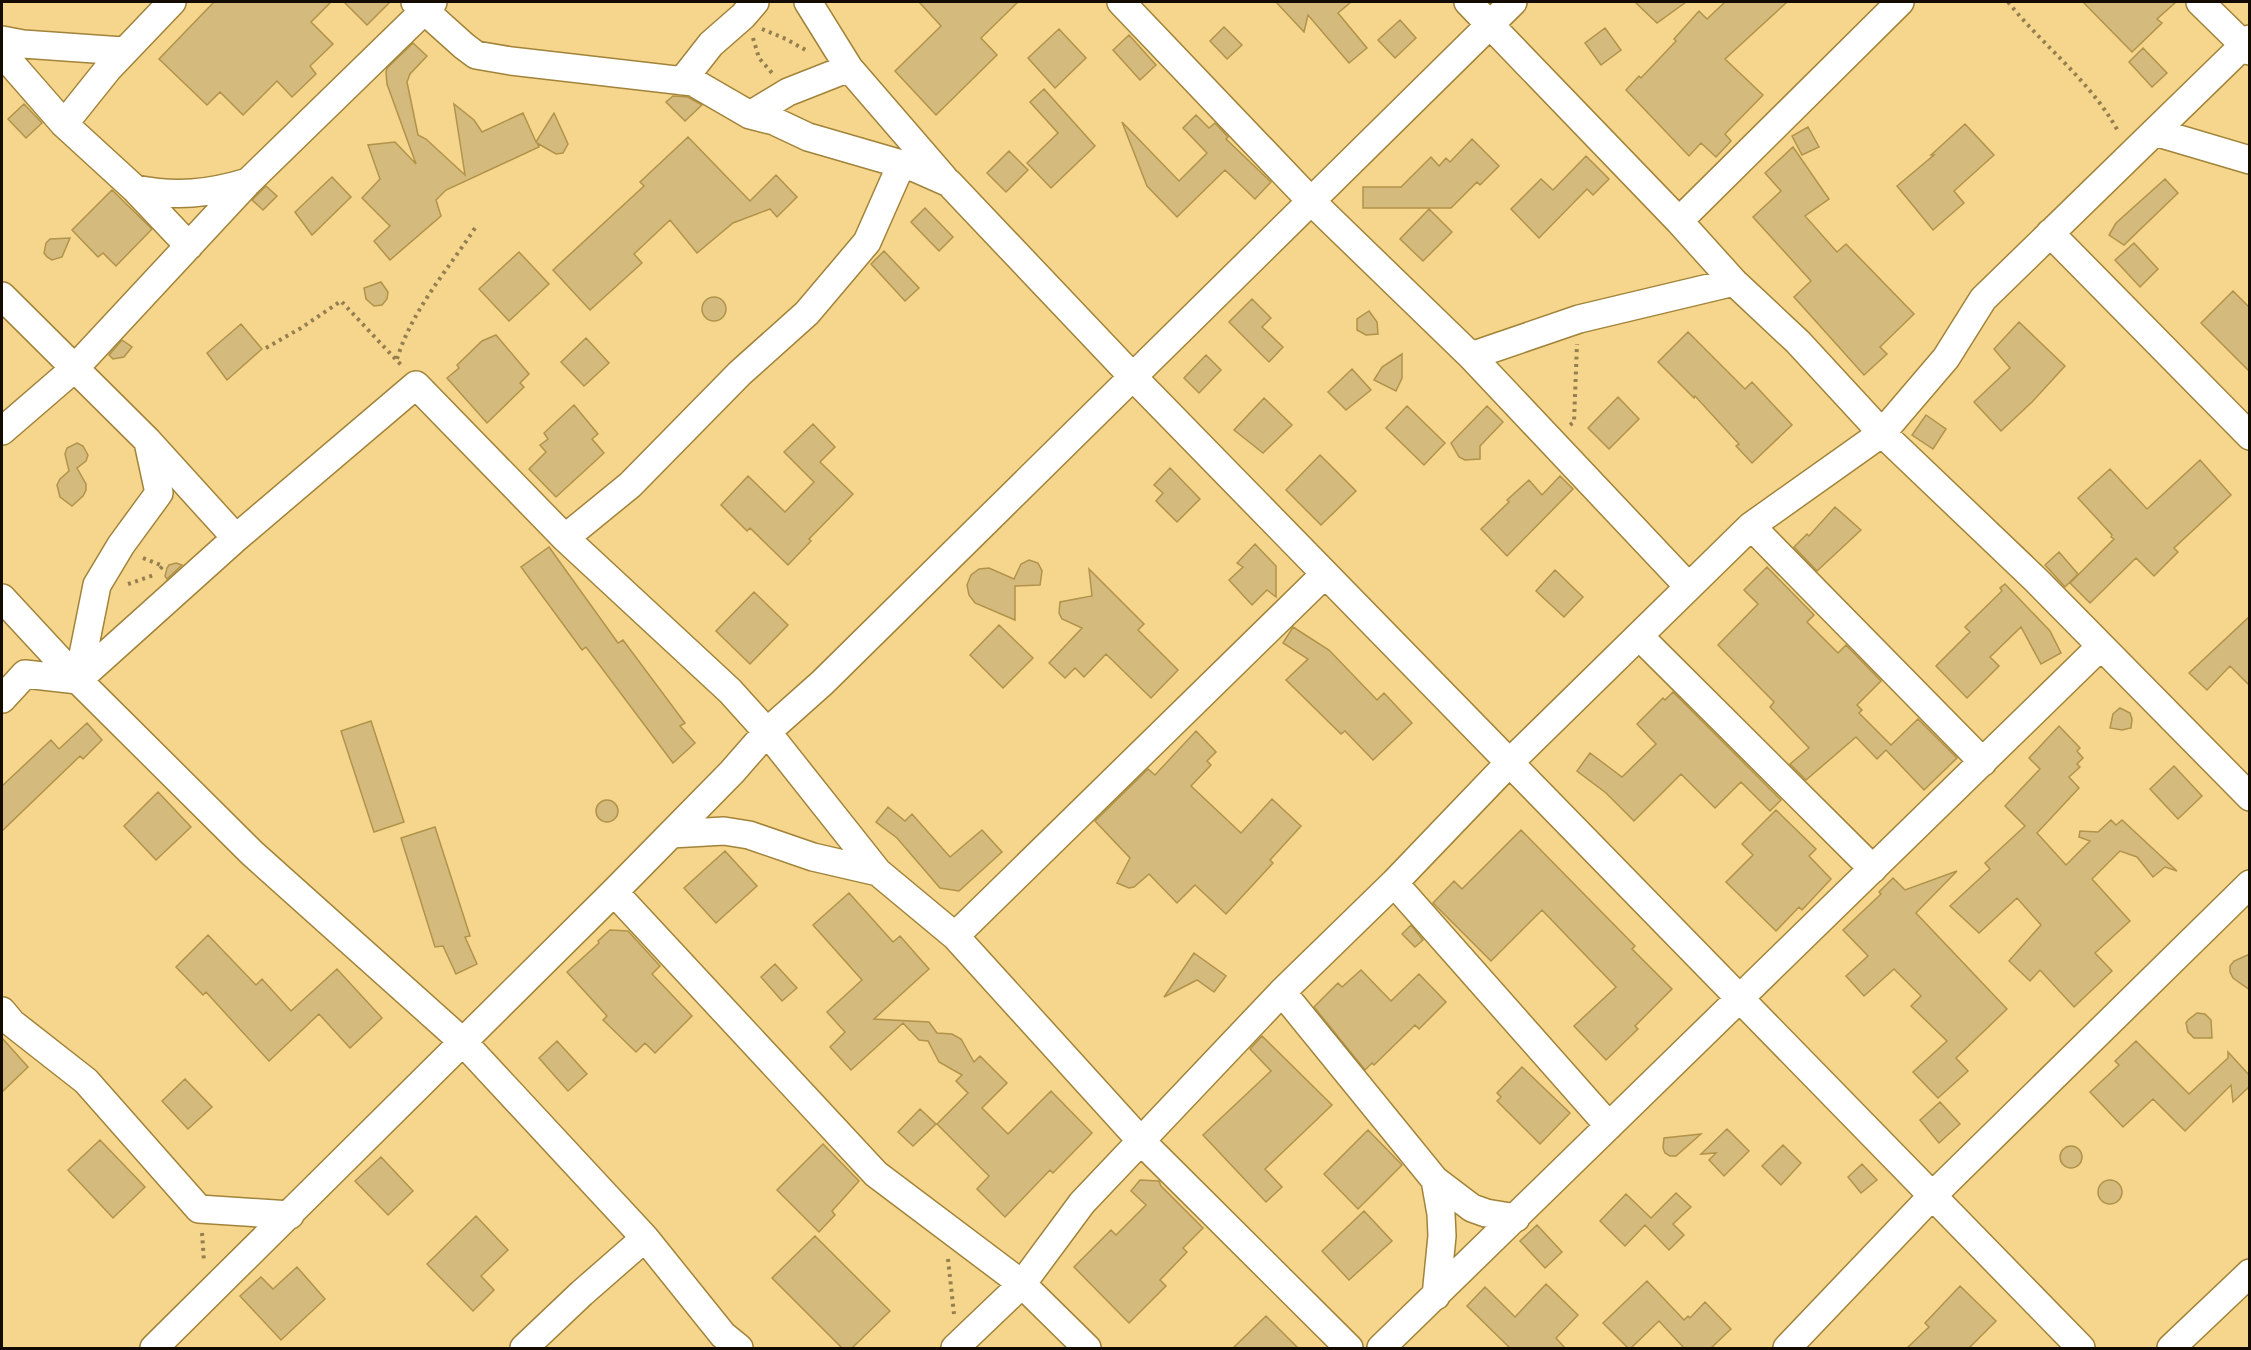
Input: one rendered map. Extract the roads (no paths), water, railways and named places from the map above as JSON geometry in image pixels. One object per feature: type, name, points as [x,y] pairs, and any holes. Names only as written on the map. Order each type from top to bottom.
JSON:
[{"type":"street","points":[[64,124],[123,51],[172,2]]},
{"type":"street","points":[[808,2],[832,74],[949,183],[1133,377],[2081,1348]]},
{"type":"street","points":[[1120,2],[1310,200],[1471,356],[1688,586]]},
{"type":"street","points":[[1468,2],[1679,221],[1734,282],[1797,342],[1882,434],[2036,580],[2250,797]]},
{"type":"street","points":[[154,1348],[614,892],[732,772],[767,732],[822,683],[1513,2]]},
{"type":"street","points":[[1679,221],[1900,2]]},
{"type":"street","points":[[956,1348],[1022,1284],[1082,1203],[1282,992],[1394,884],[1509,763],[1751,526],[1882,434],[1946,358],[1983,299],[2130,155],[2247,45],[2200,2]]},
{"type":"street","points":[[2,431],[75,368],[249,181],[424,4],[464,46],[476,55],[693,82],[750,115],[774,121],[808,137],[915,168],[949,183]]},
{"type":"street","points":[[682,81],[711,44],[749,14]]},
{"type":"street","points":[[2,40],[23,44],[123,51]]},
{"type":"street","points":[[2,53],[64,124],[135,189],[189,246]]},
{"type":"street","points":[[750,115],[788,92],[832,74]]},
{"type":"street","points":[[2155,132],[2250,160]]},
{"type":"street","points":[[565,538],[630,485],[740,373],[807,314],[867,242],[902,165]]},
{"type":"street","points":[[135,189],[165,194],[192,194],[219,190],[249,181]]},
{"type":"street","points":[[2050,234],[2250,436]]},
{"type":"street","points":[[1471,356],[1579,319],[1734,282]]},
{"type":"street","points":[[2,296],[148,441],[236,538]]},
{"type":"street","points":[[2,699],[25,674],[78,680],[236,538],[416,386],[565,538],[730,691],[767,732],[878,872],[955,936],[1142,1142],[1349,1348]]},
{"type":"street","points":[[78,680],[97,585],[159,493],[148,441]]},
{"type":"street","points":[[1751,526],[1983,762]]},
{"type":"street","points":[[955,936],[1325,574]]},
{"type":"street","points":[[2,598],[78,680],[252,853],[464,1042],[645,1238],[723,1335],[739,1348]]},
{"type":"street","points":[[1639,636],[1873,869]]},
{"type":"street","points":[[1381,1348],[2101,646]]},
{"type":"street","points":[[671,834],[724,831],[748,835],[813,856],[878,872]]},
{"type":"street","points":[[1394,884],[1609,1126]]},
{"type":"street","points":[[1787,1348],[1932,1196],[2250,884]]},
{"type":"street","points":[[614,892],[876,1174],[1022,1284],[1087,1348]]},
{"type":"street","points":[[1282,992],[1435,1180],[1472,1208],[1485,1213],[1516,1218]]},
{"type":"street","points":[[2,1011],[12,1023],[86,1081],[199,1209],[290,1215]]},
{"type":"street","points":[[1435,1180],[1442,1236],[1436,1296]]},
{"type":"street","points":[[524,1348],[645,1238]]},
{"type":"street","points":[[2171,1348],[2250,1273]]}]
